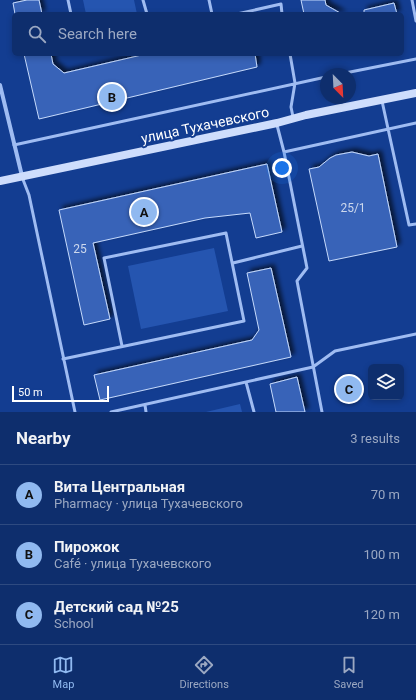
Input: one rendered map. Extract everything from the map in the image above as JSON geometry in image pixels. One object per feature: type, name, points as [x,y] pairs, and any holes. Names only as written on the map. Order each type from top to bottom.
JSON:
[{"type":"main road","name":"улица Тухачевского","points":[[0,181],[277,123],[306,115],[416,93]]},
{"type":"street","points":[[0,86],[22,177]]},
{"type":"lane","points":[[68,0],[71,12]]},
{"type":"lane","points":[[143,0],[146,12]]},
{"type":"lane","points":[[209,0],[212,12]]},
{"type":"lane","points":[[280,0],[282,12]]},
{"type":"lane","points":[[412,0],[416,21]]},
{"type":"lane","points":[[246,12],[280,4]]},
{"type":"lane","points":[[290,56],[295,83],[291,107],[294,119]]},
{"type":"lane","points":[[356,71],[416,59]]},
{"type":"lane","points":[[14,145],[320,78]]},
{"type":"lane","points":[[381,100],[409,225],[416,224]]},
{"type":"lane","points":[[277,123],[307,268],[297,282],[322,412]]},
{"type":"lane","points":[[284,152],[416,123]]},
{"type":"lane","points":[[22,177],[29,196],[75,412]]},
{"type":"lane","points":[[64,359],[244,321],[226,233],[104,258],[122,346]]},
{"type":"lane","points":[[232,263],[302,246]]},
{"type":"lane","points":[[111,412],[313,367],[335,351],[416,334]]},
{"type":"lane","points":[[246,382],[254,412]]},
{"type":"lane","points":[[145,405],[146,412]]},
{"type":"shaded area","points":[[83,0],[134,0],[137,12],[86,12]]},
{"type":"shaded area","points":[[214,248],[228,311],[141,329],[128,266]]},
{"type":"shaded area","points":[[240,404],[242,412],[206,412]]},
{"type":"building","points":[[27,0],[39,0],[42,12],[15,12],[13,3]]},
{"type":"building","points":[[301,0],[325,0],[326,5],[338,12],[304,12]]},
{"type":"building","points":[[394,3],[396,12],[364,12],[364,10]]},
{"type":"building","points":[[24,56],[51,56],[53,64],[64,73],[137,56],[255,56],[257,67],[39,119]]},
{"type":"building","points":[[352,152],[369,156],[378,154],[397,247],[329,261],[309,169],[319,167],[336,155]]},
{"type":"building","points":[[267,164],[282,232],[256,238],[250,213],[205,218],[93,243],[110,319],[84,325],[59,210]]},
{"type":"building","points":[[271,268],[291,357],[100,400],[94,375],[252,340],[259,330],[247,273]]},
{"type":"building","points":[[297,377],[305,412],[276,412],[270,384]]},
{"type":"place","name":"Пирожок","points":[[112,97]]},
{"type":"place","name":"Вита Центральная","points":[[144,212]]},
{"type":"place","name":"Детский сад №25","points":[[349,389]]}]
